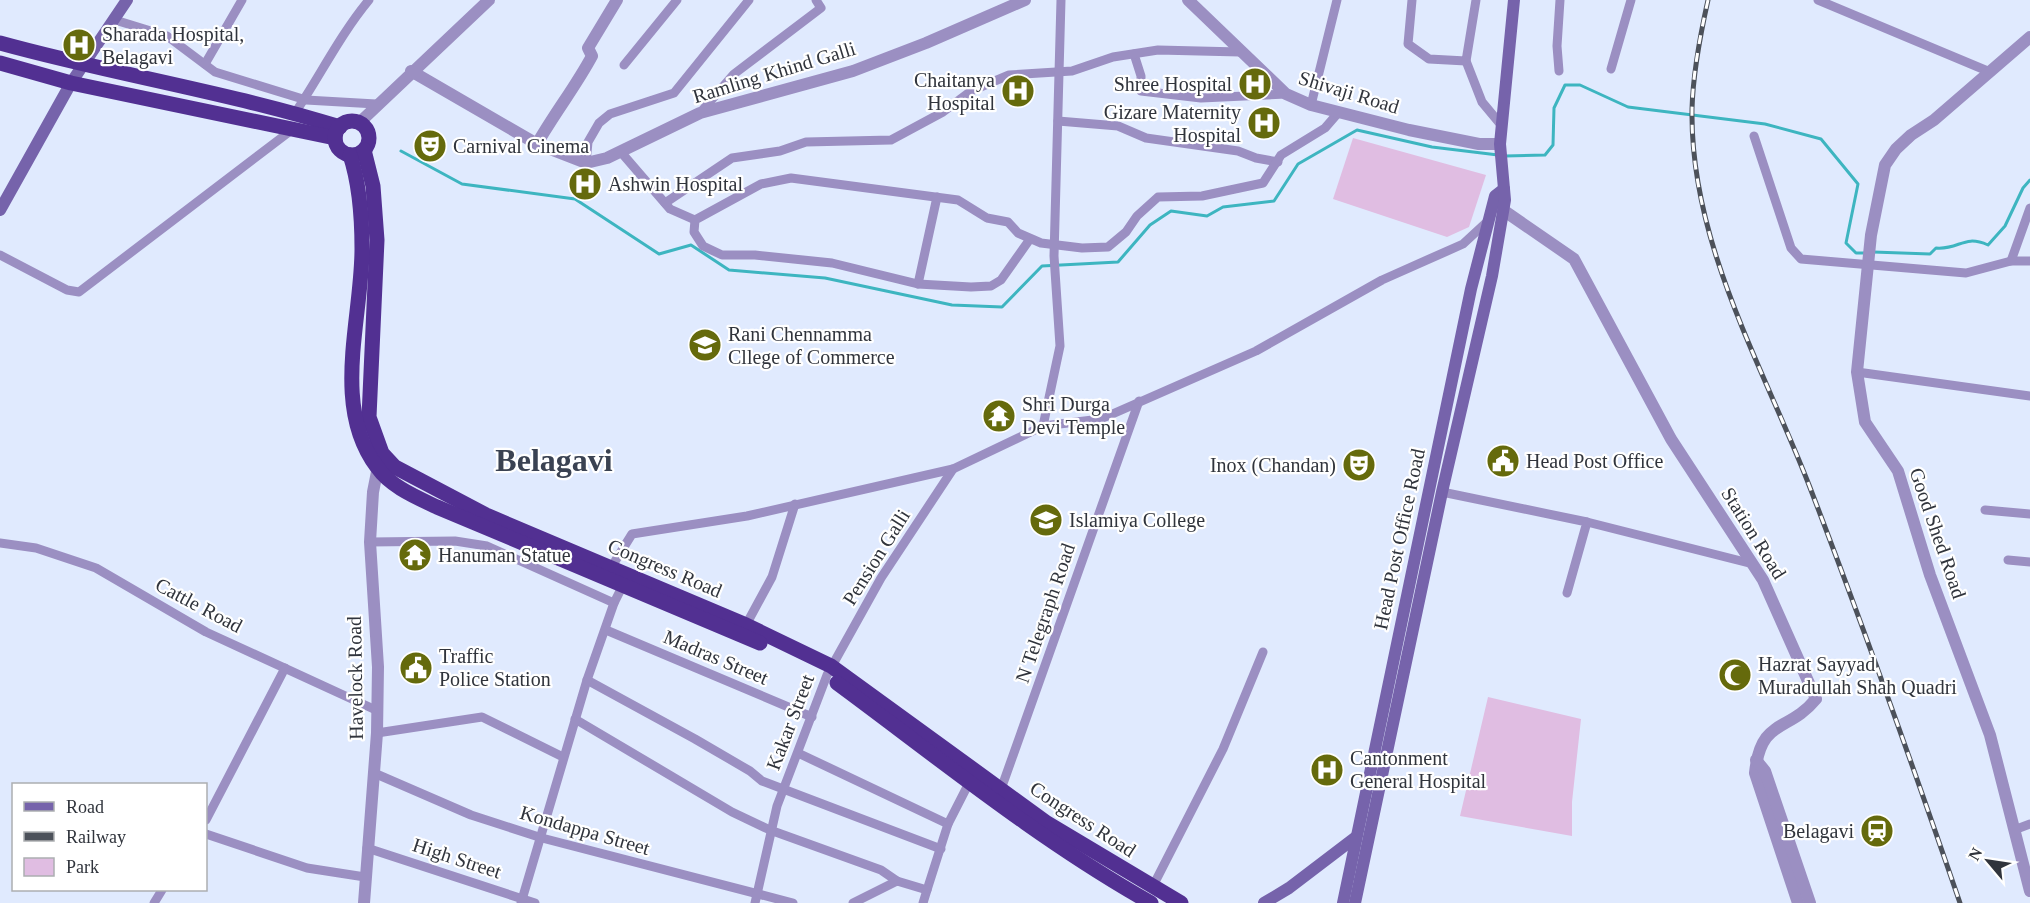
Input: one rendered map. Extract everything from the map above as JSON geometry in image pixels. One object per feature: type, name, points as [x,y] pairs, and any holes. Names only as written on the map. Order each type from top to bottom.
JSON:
[{"type":"highway","points":[[0,43],[84,66],[295,113],[337,132]]},
{"type":"highway","points":[[0,63],[71,83],[293,129],[337,132],[349,122],[359,123],[364,127],[369,139],[357,153],[338,148],[337,132]]},
{"type":"highway","name":"Congress Road","points":[[357,153],[373,186],[377,240],[369,417],[382,453],[395,467],[418,481],[608,573],[623,585],[829,670]]},
{"type":"highway","name":"Congress Road","points":[[357,153],[362,250],[353,406],[362,444],[377,468],[392,482],[418,498],[746,625],[829,670],[998,796],[1054,843],[1152,895],[1181,903]]},
{"type":"main road","points":[[0,210],[71,83],[128,0]]},
{"type":"main road","name":"Head Post Office Road","points":[[1355,903],[1442,492],[1492,276],[1503,210],[1502,126],[1514,0]]},
{"type":"main road","name":"Head Post Office Road","points":[[1343,903],[1472,289],[1495,196],[1504,189]]},
{"type":"main road","points":[[1360,816],[1374,818]]},
{"type":"main road","points":[[1264,903],[1289,888],[1356,837]]},
{"type":"street","points":[[205,64],[242,0]]},
{"type":"street","points":[[295,113],[306,100],[352,21],[369,0]]},
{"type":"street","points":[[537,144],[558,107],[587,66],[592,56],[588,48],[617,0]]},
{"type":"street","points":[[624,65],[677,0]]},
{"type":"street","points":[[411,72],[537,144],[586,163],[588,142],[599,123],[610,114],[674,93],[749,0]]},
{"type":"street","points":[[700,113],[734,74],[821,8],[816,0]]},
{"type":"street","name":"Ramling Khind Galli","points":[[586,163],[620,151],[700,113],[853,71],[926,43],[1025,0]]},
{"type":"street","points":[[1043,426],[1060,346],[1054,244],[1061,0]]},
{"type":"street","name":"Shivaji Road","points":[[1188,0],[1286,94],[1311,105],[1338,112],[1501,148]]},
{"type":"street","points":[[1311,105],[1323,49],[1337,0]]},
{"type":"street","points":[[1412,0],[1408,44],[1429,59],[1466,61]]},
{"type":"street","points":[[1476,0],[1466,61],[1482,102],[1502,126]]},
{"type":"street","points":[[1559,71],[1557,46],[1560,0]]},
{"type":"street","points":[[1611,69],[1631,0]]},
{"type":"street","points":[[1818,0],[1990,72]]},
{"type":"street","points":[[359,123],[376,104],[485,1]]},
{"type":"street","points":[[115,20],[167,36],[215,72],[306,100],[376,104]]},
{"type":"street","name":"Good Shed Road","points":[[2030,37],[1896,149],[1885,165],[1880,180],[1868,256],[1857,372],[1865,422],[1898,471],[1930,575],[1990,735],[2030,891]]},
{"type":"street","points":[[665,203],[732,158],[780,151],[806,142],[891,140],[943,112],[971,91],[1010,75],[1038,71],[1072,71],[1113,57],[1158,50],[1240,52]]},
{"type":"street","points":[[1134,54],[1141,76],[1141,91],[1201,98],[1286,94]]},
{"type":"street","points":[[695,220],[761,184],[791,178],[958,200],[987,218],[1008,222],[1029,239],[1082,248],[1108,247],[1126,232],[1137,216],[1158,197],[1202,196],[1263,183],[1281,155],[1325,128],[1338,112]]},
{"type":"street","points":[[1058,121],[1118,126],[1146,138],[1238,151],[1256,158],[1278,162]]},
{"type":"street","points":[[0,255],[67,290],[79,292],[293,129]]},
{"type":"street","points":[[1754,136],[1791,248],[1797,256],[1805,260],[1868,256],[1966,273],[2011,261],[2030,261]]},
{"type":"street","points":[[620,151],[670,209],[695,220]]},
{"type":"street","points":[[918,284],[937,197]]},
{"type":"street","points":[[2011,261],[2030,208]]},
{"type":"street","points":[[608,573],[632,534],[747,516],[953,469],[1043,426],[1101,419],[1256,351],[1383,280],[1463,244],[1503,210]]},
{"type":"street","name":"Station Road","points":[[1503,210],[1574,258],[1671,439],[1763,580],[1816,699],[1809,708],[1770,730],[1756,760]]},
{"type":"street","points":[[695,220],[694,232],[703,246],[722,255],[755,255],[832,263],[918,284],[991,286],[1001,280],[1029,239]]},
{"type":"street","points":[[1857,372],[2030,396]]},
{"type":"street","name":"N Telegraph Road","points":[[998,796],[1139,402]]},
{"type":"street","name":"Havelock Road","points":[[364,903],[378,711],[370,542],[373,492],[382,453]]},
{"type":"street","name":"Pension Galli","points":[[829,670],[881,578],[953,469]]},
{"type":"street","points":[[1442,492],[1587,522],[1753,564]]},
{"type":"street","points":[[746,625],[772,577],[795,504]]},
{"type":"street","points":[[1985,510],[2030,514]]},
{"type":"street","points":[[1567,593],[1587,522]]},
{"type":"street","points":[[370,542],[455,541],[488,546],[614,603]]},
{"type":"street","name":"Cattle Road","points":[[0,543],[36,548],[96,568],[206,633],[378,711]]},
{"type":"street","points":[[2008,560],[2030,562]]},
{"type":"street","points":[[522,901],[587,680],[614,603],[623,585]]},
{"type":"street","name":"Madras Street","points":[[606,630],[812,717]]},
{"type":"street","points":[[1152,895],[1223,749],[1263,652]]},
{"type":"street","points":[[207,818],[285,668]]},
{"type":"street","name":"Kakar Street","points":[[757,898],[770,830],[829,670]]},
{"type":"street","points":[[587,680],[783,791],[941,849]]},
{"type":"street","points":[[377,733],[477,717],[563,757]]},
{"type":"street","points":[[575,719],[732,812],[770,830],[868,865],[897,881],[927,890]]},
{"type":"street","points":[[798,753],[948,825]]},
{"type":"street","points":[[1756,760],[1755,773],[1798,903]]},
{"type":"street","points":[[1756,760],[1765,771],[1810,903]]},
{"type":"street","name":"Kondappa Street","points":[[374,773],[471,815],[542,838],[757,898],[793,903]]},
{"type":"street","points":[[923,903],[948,825],[971,776]]},
{"type":"street","points":[[2014,830],[2030,824]]},
{"type":"street","points":[[207,834],[307,868],[365,877]]},
{"type":"street","name":"High Street","points":[[367,848],[522,901],[535,903]]},
{"type":"street","points":[[852,903],[897,881]]},
{"type":"green space","points":[[1353,138],[1486,175],[1469,227],[1447,237],[1333,199]]},
{"type":"green space","points":[[1488,697],[1581,719],[1572,802],[1572,836],[1460,816]]},
{"type":"waterway","points":[[1505,156],[1545,155],[1553,145],[1554,108],[1565,85],[1580,85],[1628,107],[1765,124],[1821,139],[1858,184],[1846,243],[1856,253],[1866,253]]},
{"type":"waterway","points":[[401,151],[462,184],[575,199],[659,254],[691,245],[729,270],[825,278],[952,305],[1002,307],[1042,266],[1118,262],[1150,225],[1171,211],[1207,216],[1223,207],[1274,201],[1298,164],[1357,130],[1432,147],[1498,155]]},
{"type":"waterway","points":[[1873,252],[1930,254],[1936,248],[1951,247],[1973,241],[1988,245],[2005,226],[2023,188],[2030,180]]},
{"type":"railway","points":[[1708,0],[1697,54],[1692,109],[1695,159],[1703,207],[1716,255],[1732,302],[1829,537],[1960,903]]},
{"type":"place","name":"Sharada Hospital, Belagavi","points":[[79,45]]},
{"type":"place","name":"Shree Hospital","points":[[1255,84]]},
{"type":"place","name":"Chaitanya Hospital","points":[[1018,91]]},
{"type":"place","name":"Gizare Maternity Hospital","points":[[1264,123]]},
{"type":"place","name":"Carnival Cinema","points":[[430,146]]},
{"type":"place","name":"Ashwin Hospital","points":[[585,184]]},
{"type":"place","name":"Rani Chennamma Cllege of Commerce","points":[[705,345]]},
{"type":"place","name":"Shri Durga Devi Temple","points":[[999,416]]},
{"type":"place","name":"Head Post Office","points":[[1503,461]]},
{"type":"place","name":"Inox (Chandan)","points":[[1359,465]]},
{"type":"place","name":"Islamiya College","points":[[1046,520]]},
{"type":"place","name":"Hanuman Statue","points":[[415,555]]},
{"type":"place","name":"Traffic Police Station","points":[[416,668]]},
{"type":"place","name":"Hazrat Sayyad Muradullah Shah Quadri","points":[[1735,675]]},
{"type":"place","name":"Cantonment General Hospital","points":[[1327,770]]},
{"type":"place","name":"Belagavi","points":[[1877,831]]},
{"type":"district","name":"Belagavi","points":[[554,460]]}]
